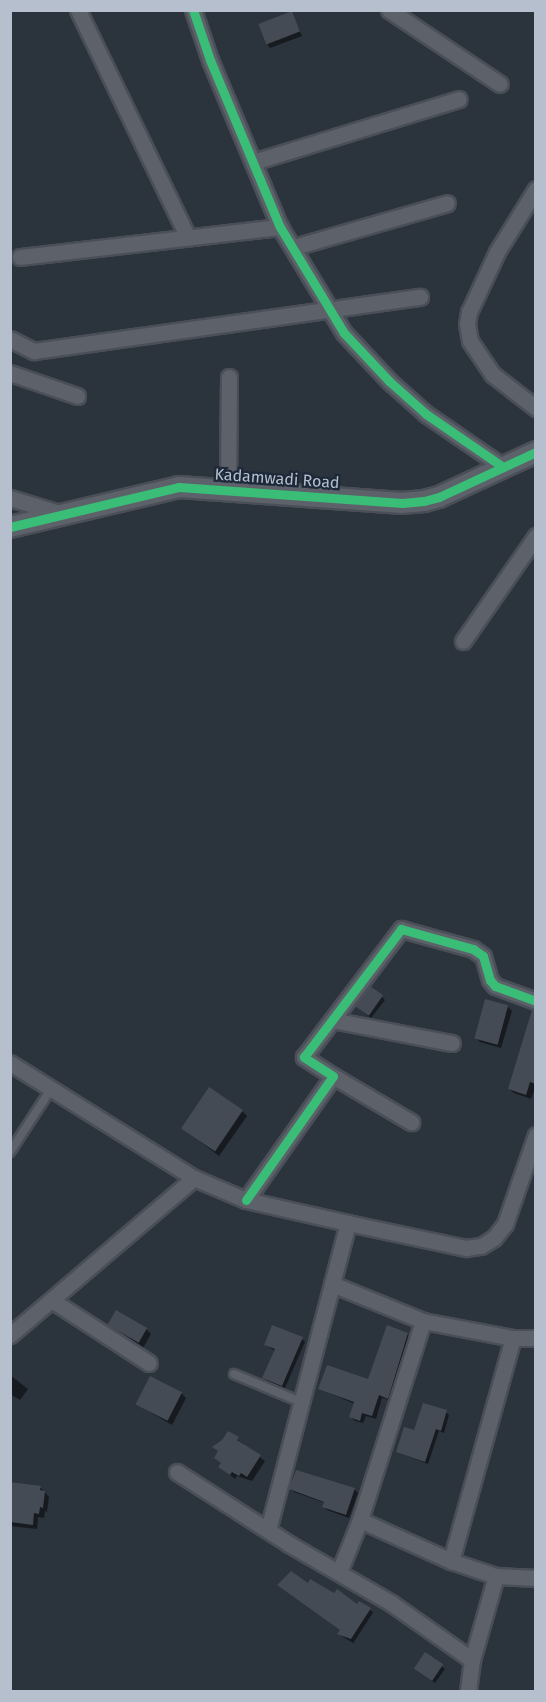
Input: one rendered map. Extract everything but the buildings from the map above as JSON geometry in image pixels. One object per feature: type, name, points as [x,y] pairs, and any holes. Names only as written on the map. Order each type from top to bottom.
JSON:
[{"type":"street","points":[[78,10],[188,238]]},
{"type":"street","points":[[194,10],[210,60],[280,226],[344,333],[389,381],[426,414],[503,467]]},
{"type":"street","points":[[390,10],[500,84]]},
{"type":"street","points":[[253,162],[459,99]]},
{"type":"street","points":[[536,189],[498,252],[469,312],[467,324],[470,341],[492,374],[536,408]]},
{"type":"street","points":[[294,247],[447,203]]},
{"type":"street","points":[[21,257],[280,226]]},
{"type":"street","points":[[10,339],[34,351],[420,297]]},
{"type":"street","points":[[10,373],[77,396]]},
{"type":"street","points":[[228,490],[229,376]]},
{"type":"street","name":"Kadamwadi Road","points":[[10,526],[179,487],[402,503],[439,497],[536,452]]},
{"type":"street","points":[[10,498],[59,513]]},
{"type":"street","points":[[463,641],[536,536]]},
{"type":"street","points":[[411,1122],[304,1057],[401,929],[473,949],[483,956],[490,980],[495,986],[536,1001]]},
{"type":"street","points":[[332,1020],[452,1043]]},
{"type":"street","points":[[10,1063],[194,1178],[246,1200],[466,1248],[481,1246],[494,1238],[505,1224],[536,1136]]},
{"type":"street","points":[[246,1200],[333,1076]]},
{"type":"street","points":[[10,1335],[194,1178]]},
{"type":"street","points":[[268,1530],[348,1223]]},
{"type":"street","points":[[332,1284],[423,1321],[513,1338],[536,1338]]},
{"type":"street","points":[[53,1300],[149,1363]]},
{"type":"street","points":[[339,1572],[360,1520],[423,1321]]},
{"type":"street","points":[[451,1561],[513,1338]]},
{"type":"street","points":[[177,1472],[268,1530],[391,1603],[472,1660]]},
{"type":"street","points":[[360,1520],[451,1561],[496,1576],[536,1578]]},
{"type":"street","points":[[468,1692],[472,1660],[496,1576]]},
{"type":"lane","points":[[10,1152],[51,1089]]},
{"type":"lane","points":[[234,1374],[301,1402]]},
{"type":"cycle path","points":[[193,10],[210,60],[280,227],[344,333],[389,381],[426,414],[503,467]]},
{"type":"cycle path","points":[[10,527],[179,487],[402,503],[424,501],[439,497],[536,452]]},
{"type":"cycle path","points":[[246,1200],[333,1076],[304,1057],[401,929],[473,949],[483,956],[490,980],[495,986],[536,1001]]}]
